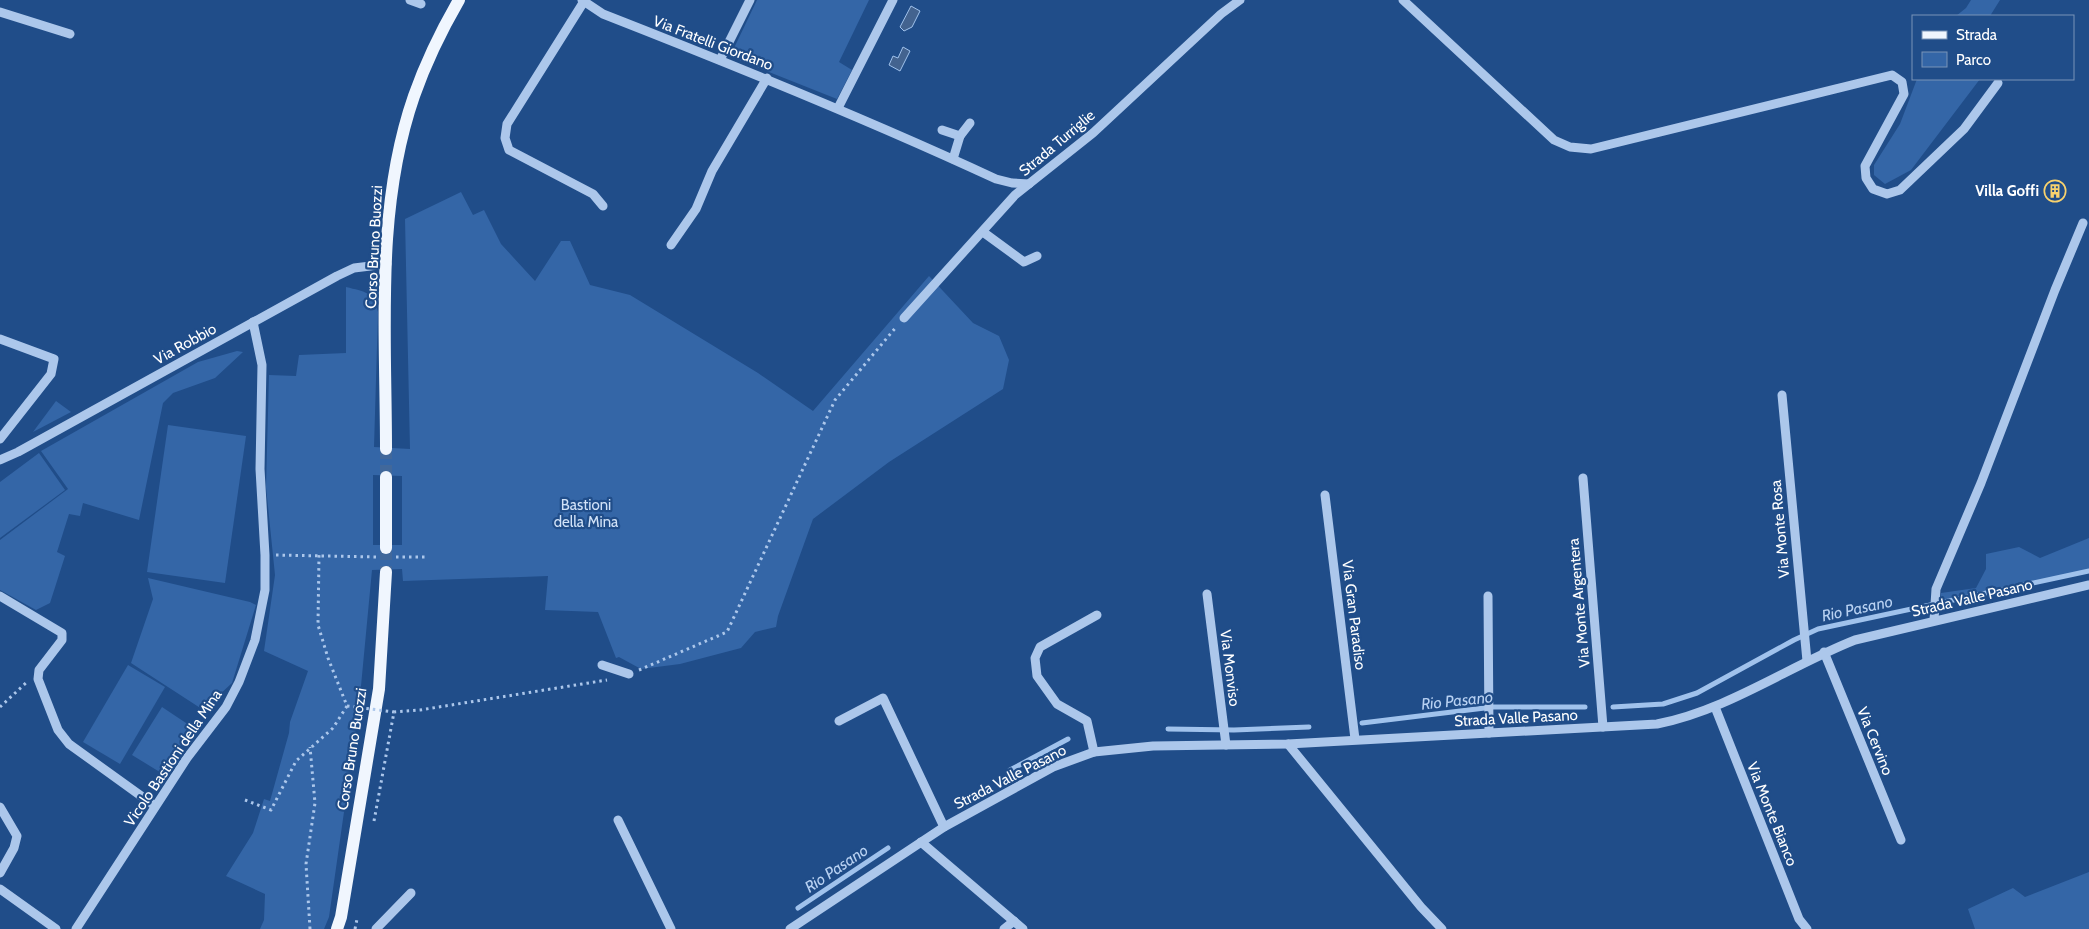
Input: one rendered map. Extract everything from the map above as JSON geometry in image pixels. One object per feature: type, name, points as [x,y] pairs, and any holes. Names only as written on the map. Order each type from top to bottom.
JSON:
[{"type":"main road","name":"Corso Bruno Buozzi","points":[[386,449],[387,264],[394,174],[413,97],[433,46],[459,0]]},
{"type":"main road","points":[[386,477],[386,548]]},
{"type":"main road","name":"Corso Bruno Buozzi","points":[[336,929],[341,917],[379,689],[386,606],[386,572]]},
{"type":"street","points":[[410,0],[421,4]]},
{"type":"street","points":[[720,60],[750,0]]},
{"type":"street","points":[[838,108],[893,0]]},
{"type":"street","name":"Strada Turriglie","points":[[904,318],[1015,195],[1093,133],[1221,14],[1240,0]]},
{"type":"street","points":[[1404,0],[1554,140],[1570,148],[1591,149],[1892,75],[1902,82],[1904,94],[1865,166],[1866,178],[1873,189],[1887,194],[1900,190],[1928,166],[1964,129],[1998,83]]},
{"type":"street","points":[[582,1],[507,124],[505,138],[509,150],[593,194],[604,206]]},
{"type":"street","name":"Via Fratelli Giordano","points":[[582,1],[603,14],[838,108],[996,179],[1012,183],[1029,184]]},
{"type":"street","points":[[0,12],[70,34]]},
{"type":"street","points":[[671,244],[696,209],[712,171],[766,78]]},
{"type":"street","points":[[953,159],[960,136],[970,123]]},
{"type":"street","points":[[942,130],[960,136]]},
{"type":"street","points":[[1934,615],[1936,589],[1981,483],[2055,290],[2084,224]]},
{"type":"street","points":[[983,232],[1024,262],[1037,256]]},
{"type":"street","name":"Via Robbio","points":[[0,460],[18,452],[354,268],[387,264]]},
{"type":"street","name":"Vicolo Bastioni della Mina","points":[[76,929],[187,758],[226,707],[239,682],[255,640],[265,590],[265,556],[260,469],[262,365],[253,322]]},
{"type":"street","points":[[0,339],[54,359],[51,374],[0,439]]},
{"type":"street","name":"Via Monte Rosa","points":[[1782,394],[1807,661]]},
{"type":"street","name":"Via Monte Argentera","points":[[1583,478],[1603,727]]},
{"type":"street","name":"Via Gran Paradiso","points":[[1325,495],[1355,739]]},
{"type":"street","name":"Strada Valle Pasano","points":[[790,929],[944,827],[1053,767],[1094,752],[1153,746],[1288,744],[1657,724],[1684,719],[1715,707],[1824,652],[1934,615],[2089,586]]},
{"type":"street","name":"Via Monviso","points":[[1207,594],[1226,745]]},
{"type":"street","points":[[0,596],[62,633],[62,640],[39,670],[38,679],[58,730],[69,744],[155,806]]},
{"type":"street","points":[[1488,596],[1489,733]]},
{"type":"street","points":[[1094,752],[1087,720],[1057,704],[1037,676],[1035,658],[1040,647],[1097,615]]},
{"type":"street","name":"Via Cervino","points":[[1824,652],[1901,840]]},
{"type":"street","points":[[602,665],[629,674]]},
{"type":"street","points":[[840,722],[883,698],[944,827]]},
{"type":"street","name":"Via Monte Bianco","points":[[1715,707],[1799,919],[1807,929]]},
{"type":"street","points":[[1288,744],[1421,907],[1442,929]]},
{"type":"street","points":[[0,807],[17,836],[14,848],[0,873]]},
{"type":"street","points":[[618,820],[671,929]]},
{"type":"street","points":[[920,842],[1023,929]]},
{"type":"street","points":[[0,890],[56,929]]},
{"type":"street","points":[[376,929],[411,893]]},
{"type":"street","points":[[1004,929],[1014,921]]},
{"type":"path","points":[[347,706],[394,712],[440,707],[621,678],[727,632],[835,400],[904,318]]},
{"type":"path","points":[[265,556],[319,555],[427,558]]},
{"type":"path","points":[[319,555],[318,625],[328,658],[347,706]]},
{"type":"path","points":[[0,707],[28,680]]},
{"type":"path","points":[[245,800],[271,810],[296,761],[333,728],[347,706]]},
{"type":"path","points":[[374,822],[394,712]]},
{"type":"path","points":[[310,747],[315,803],[306,864],[310,929]]},
{"type":"path","points":[[355,929],[357,917]]},
{"type":"green space","points":[[757,0],[869,0],[839,62],[852,70],[837,99],[739,60],[735,52],[735,46]]},
{"type":"green space","points":[[1971,0],[2000,0],[1991,15],[1957,15],[1966,8]]},
{"type":"green space","points":[[1917,80],[1979,80],[1911,170],[1885,184],[1874,175],[1874,165],[1900,124]]},
{"type":"green space","name":"Bastioni della Mina","points":[[461,192],[473,215],[484,210],[501,244],[535,281],[561,241],[570,241],[590,285],[630,295],[758,373],[813,411],[929,276],[973,323],[999,336],[1009,360],[1003,389],[889,462],[813,519],[778,616],[776,627],[755,632],[741,648],[680,664],[641,669],[619,657],[616,658],[598,612],[545,610],[548,576],[403,581],[402,569],[372,570],[359,707],[329,917],[324,929],[260,929],[264,920],[265,894],[226,876],[253,833],[264,799],[270,801],[289,733],[290,722],[308,671],[264,651],[275,575],[266,487],[269,375],[296,376],[299,355],[346,353],[346,287],[371,296],[378,312],[374,447],[410,449],[405,219]],"holes":[[[373,475],[402,476],[402,545],[373,545]]]},
{"type":"green space","points":[[237,351],[243,352],[215,378],[173,393],[163,403],[139,520],[83,503],[80,516],[69,514],[57,552],[65,556],[50,603],[36,610],[0,590],[0,540],[68,489],[41,451],[198,362]]},
{"type":"green space","points":[[56,401],[71,412],[33,432]]},
{"type":"green space","points":[[168,425],[246,436],[225,583],[147,572]]},
{"type":"green space","points":[[39,453],[65,490],[0,538],[0,482]]},
{"type":"green space","points":[[2089,538],[2089,571],[1940,604],[1941,593],[1976,588],[1986,569],[1986,554],[2019,547],[2040,558]]},
{"type":"green space","points":[[148,578],[256,605],[232,683],[218,696],[208,713],[131,663],[153,599]]},
{"type":"green space","points":[[128,665],[165,687],[120,764],[83,742]]},
{"type":"green space","points":[[162,707],[192,727],[163,774],[132,755]]},
{"type":"green space","points":[[2089,872],[2089,929],[1975,929],[1968,909],[2013,888],[2025,897]]},
{"type":"shaded area","points":[[911,6],[920,11],[912,27],[904,31],[900,27]]},
{"type":"shaded area","points":[[903,47],[910,51],[900,71],[889,65],[893,56],[898,58]]},
{"type":"waterway","name":"Rio Pasano","points":[[1613,707],[1663,704],[1697,693],[1818,629],[2089,571]]},
{"type":"waterway","name":"Rio Pasano","points":[[1362,723],[1493,707],[1585,707]]},
{"type":"waterway","name":"Rio Pasano","points":[[1168,729],[1234,730],[1309,727]]},
{"type":"waterway","name":"Rio Pasano","points":[[1010,770],[1068,739]]},
{"type":"waterway","name":"Rio Pasano","points":[[798,908],[888,848]]},
{"type":"tunnel","points":[[386,449],[386,477]]},
{"type":"tunnel","points":[[386,548],[386,572]]},
{"type":"place","name":"Villa Goffi","points":[[2055,191]]}]
